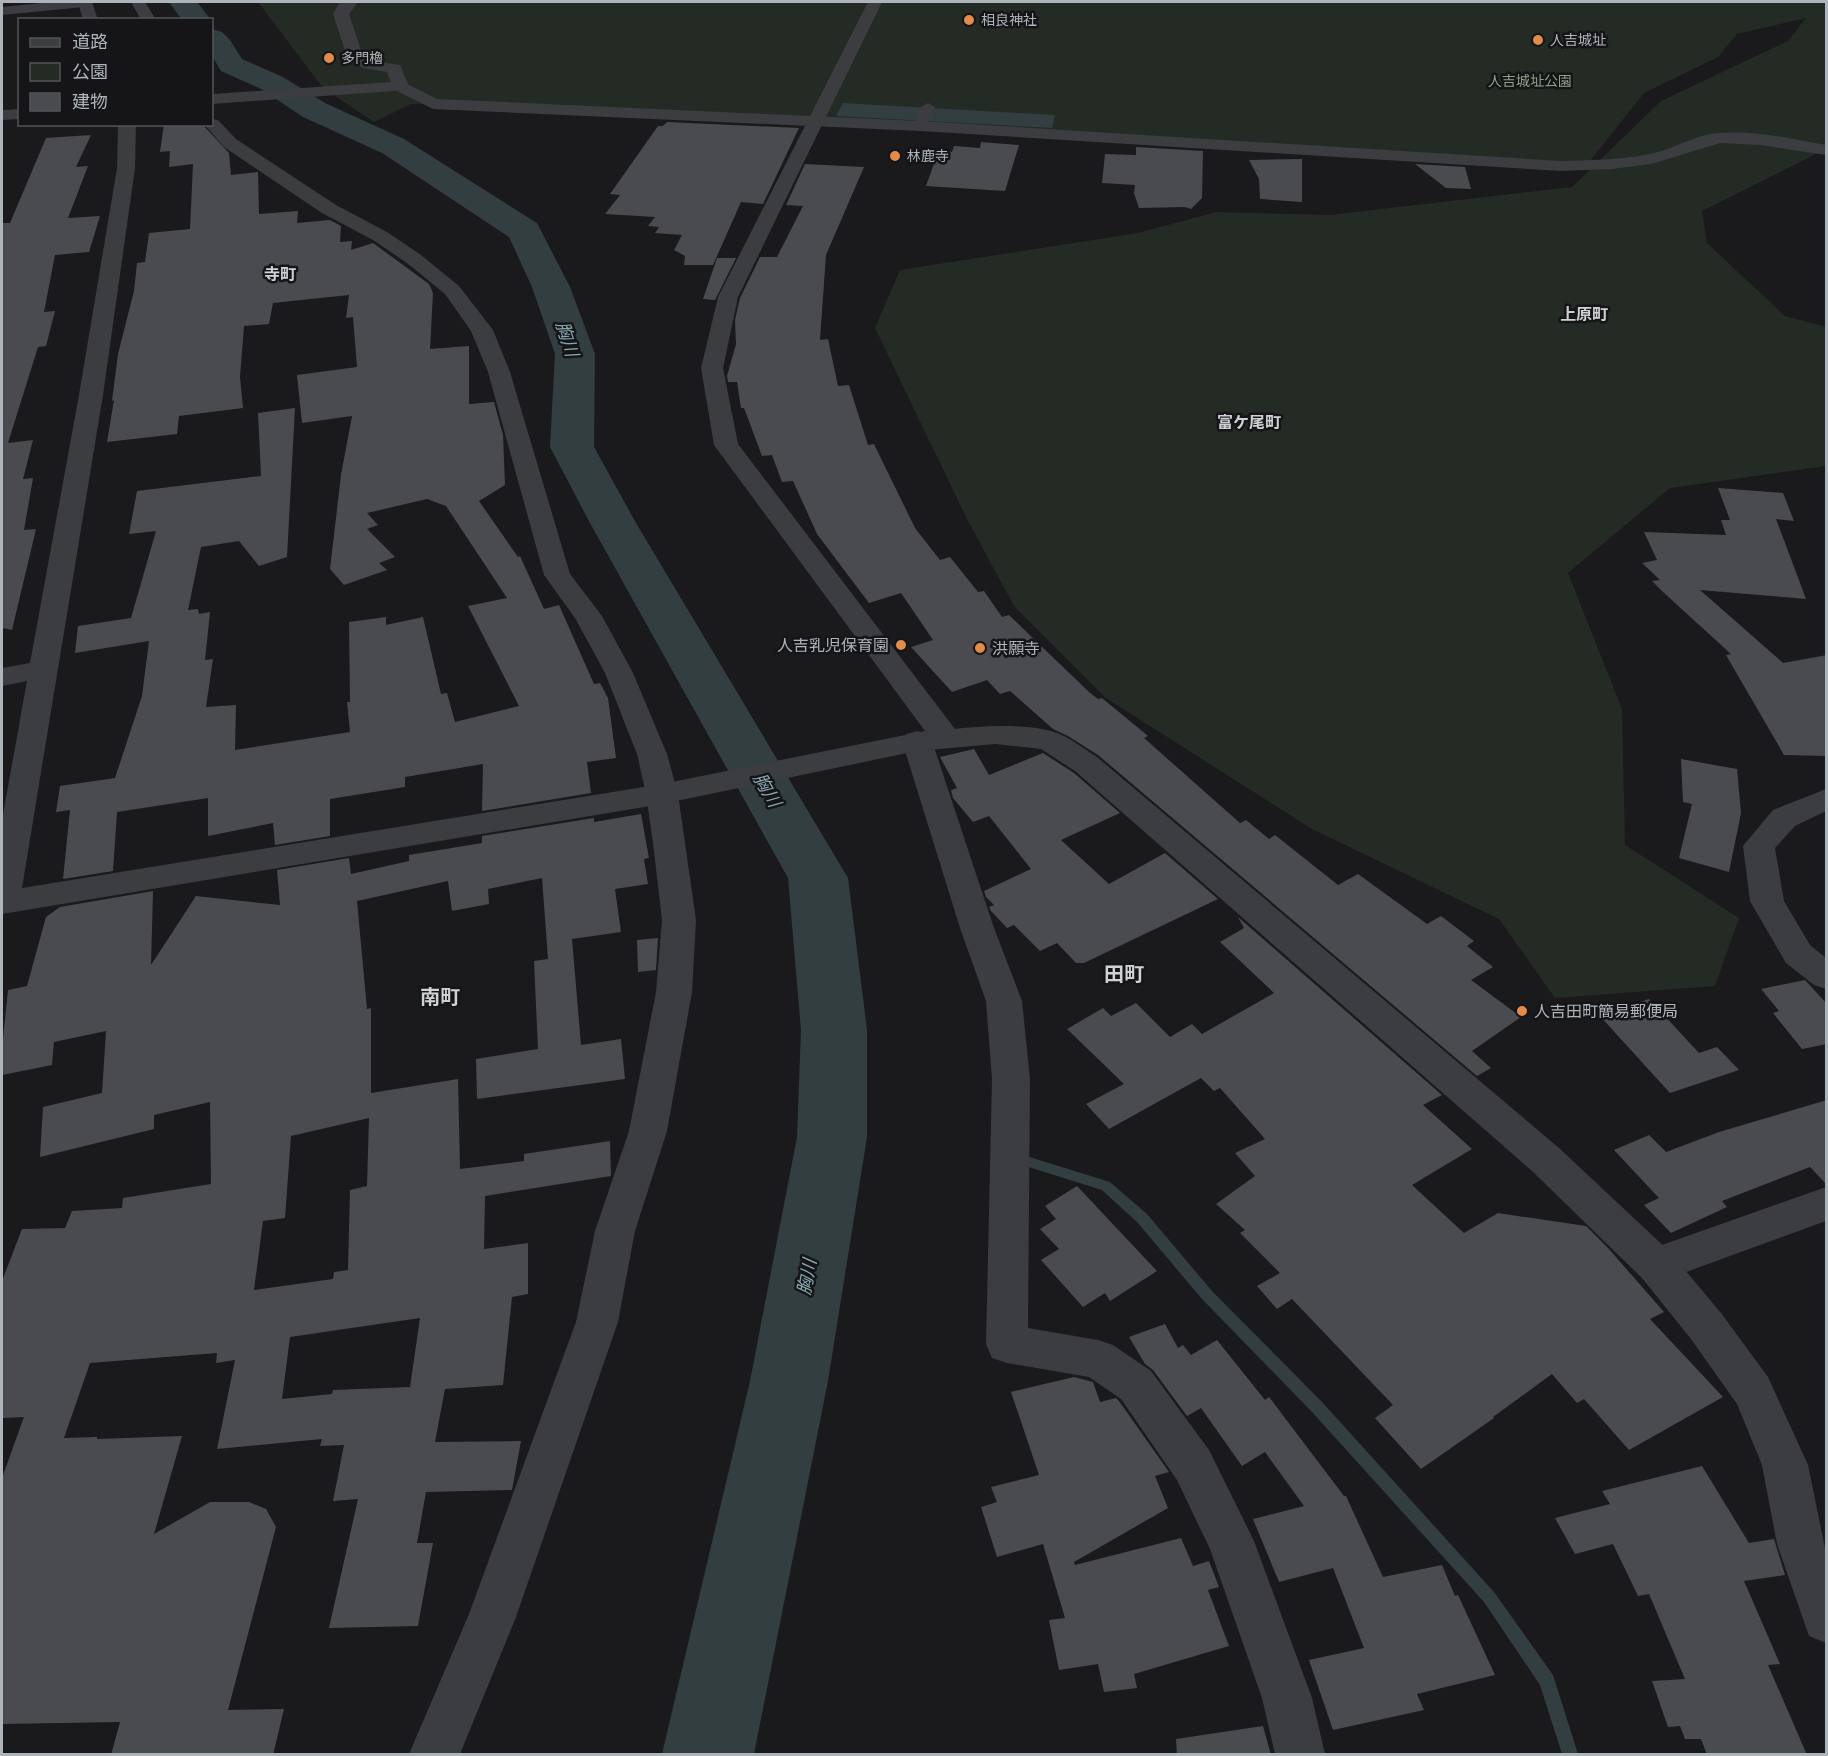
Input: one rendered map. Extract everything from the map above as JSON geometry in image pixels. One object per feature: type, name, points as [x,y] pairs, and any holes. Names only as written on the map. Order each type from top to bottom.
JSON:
[{"type":"street","points":[[2,11],[84,2],[90,18]]},
{"type":"street","points":[[138,2],[148,18]]},
{"type":"street","points":[[351,2],[345,5],[341,14],[356,59],[369,65],[394,68],[401,86]]},
{"type":"street","points":[[875,2],[728,297],[712,368],[726,445],[774,506],[931,740],[976,928],[1004,1001],[1011,1079],[1007,1344],[1098,1359],[1136,1385],[1193,1465],[1231,1541],[1287,1698],[1300,1755]]},
{"type":"street","points":[[213,107],[401,86],[433,104],[813,123],[921,124],[1561,166],[1597,165],[1653,157],[1696,142],[1719,138],[1773,140],[1827,150]]},
{"type":"street","points":[[921,124],[928,107]]},
{"type":"street","points":[[213,109],[230,143],[330,209],[380,236],[414,259],[452,290],[482,330],[499,372],[557,575],[588,616],[619,673],[652,754],[675,792],[679,920],[674,992],[648,1131],[615,1231],[597,1322],[492,1617],[435,1755]]},
{"type":"street","points":[[2,116],[18,114]]},
{"type":"street","points":[[127,126],[126,168],[121,202],[44,669],[2,906],[675,792],[931,740],[995,735],[1048,740],[1086,764],[1545,1160],[1656,1265],[1706,1326],[1753,1391],[1785,1465],[1800,1544],[1827,1619]]},
{"type":"street","points":[[2,677],[44,669]]},
{"type":"street","points":[[1827,799],[1784,818],[1759,846],[1767,901],[1798,954],[1827,976]]},
{"type":"street","points":[[1656,1265],[1827,1204]]},
{"type":"green space","name":"人吉城址公園","points":[[258,2],[1826,2],[1826,149],[1702,211],[1707,243],[1785,316],[1826,327],[1826,466],[1670,488],[1568,573],[1622,709],[1625,845],[1739,918],[1715,986],[1555,998],[1499,919],[1312,829],[1106,698],[1014,606],[967,519],[875,328],[900,270],[1138,233],[1216,212],[1330,215],[1572,187],[1661,101],[1788,41],[1806,18],[1737,34],[1718,57],[1644,93],[1590,161],[1518,161],[438,103],[411,104],[374,122],[323,88]]},
{"type":"shaded area","points":[[843,103],[1055,115],[1052,128],[836,116]]},
{"type":"building","points":[[667,122],[799,128],[763,204],[741,202],[713,265],[684,265],[685,256],[674,250],[682,235],[655,233],[659,227],[648,226],[655,217],[605,214],[620,195],[610,194],[658,126],[663,126]]},
{"type":"building","points":[[164,126],[204,126],[229,153],[231,175],[258,172],[259,214],[298,211],[297,223],[330,220],[341,226],[340,242],[352,241],[351,250],[373,243],[429,284],[433,293],[430,349],[469,346],[469,404],[494,402],[503,435],[505,485],[479,501],[518,557],[520,556],[544,609],[559,605],[594,684],[600,683],[608,698],[616,758],[587,762],[591,793],[482,811],[483,764],[405,777],[405,787],[330,799],[330,836],[275,845],[273,823],[208,836],[208,798],[117,812],[113,871],[63,879],[70,810],[56,812],[60,786],[115,778],[142,696],[149,641],[75,653],[78,626],[131,618],[156,531],[129,534],[137,491],[261,476],[258,413],[295,408],[287,557],[259,566],[239,541],[201,547],[188,610],[198,609],[199,614],[210,612],[205,660],[213,659],[206,707],[236,705],[235,750],[350,732],[347,702],[350,702],[349,622],[386,617],[386,625],[423,617],[441,694],[447,693],[455,722],[519,706],[468,606],[507,598],[446,506],[427,499],[367,513],[378,525],[367,529],[395,557],[379,563],[387,570],[344,585],[330,569],[341,475],[352,416],[302,423],[297,375],[357,367],[353,317],[346,318],[349,295],[273,303],[269,324],[244,326],[240,377],[243,408],[179,416],[177,434],[107,442],[118,354],[134,291],[137,263],[145,262],[149,233],[190,229],[193,164],[169,167],[170,151],[160,152]]},
{"type":"building","points":[[91,135],[76,167],[88,166],[68,218],[100,216],[89,252],[55,255],[44,312],[55,311],[46,346],[38,347],[8,443],[33,440],[23,479],[33,478],[24,530],[36,529],[12,630],[2,628],[2,223],[10,223],[46,138]]},
{"type":"building","points":[[981,142],[1019,145],[1005,191],[926,186],[936,158],[944,158],[946,151],[952,152],[954,146],[980,148]]},
{"type":"building","points":[[1136,147],[1203,151],[1202,198],[1191,209],[1185,207],[1139,208],[1134,193],[1135,185],[1102,183],[1105,154],[1136,155]]},
{"type":"building","points":[[1302,159],[1302,202],[1260,199],[1259,179],[1249,160]]},
{"type":"building","points":[[805,164],[864,167],[826,255],[820,340],[828,339],[838,386],[849,385],[868,445],[874,444],[915,528],[940,560],[950,557],[978,592],[984,591],[1002,617],[1009,615],[1089,692],[1098,699],[1102,698],[1148,736],[1144,738],[1240,823],[1246,820],[1269,839],[1275,835],[1338,885],[1358,874],[1427,924],[1441,916],[1474,941],[1467,946],[1493,967],[1471,980],[1521,1017],[1472,1051],[1491,1068],[1477,1076],[1098,755],[1053,729],[1010,691],[1000,694],[987,680],[952,692],[911,647],[933,640],[901,593],[869,603],[817,534],[793,481],[782,482],[772,455],[762,456],[744,408],[741,408],[737,382],[728,382],[727,376],[736,344],[735,320],[740,298],[760,257],[777,257],[803,206],[786,205]]},
{"type":"building","points":[[1415,164],[1465,167],[1471,189],[1446,188]]},
{"type":"building","points":[[717,258],[736,258],[715,300],[703,299]]},
{"type":"building","points":[[1718,488],[1783,493],[1794,521],[1776,519],[1806,599],[1700,590],[1783,663],[1827,655],[1827,756],[1784,755],[1726,655],[1731,654],[1652,581],[1660,580],[1642,563],[1657,560],[1644,532],[1726,535],[1721,520],[1730,520]]},
{"type":"building","points":[[974,749],[989,775],[1043,753],[1074,773],[1120,813],[1061,840],[1109,884],[1165,853],[1218,899],[1084,963],[1076,963],[1057,943],[1040,951],[1014,925],[1007,928],[991,911],[989,907],[994,905],[986,897],[984,891],[1031,869],[989,816],[973,822],[953,798],[951,790],[957,788],[940,757]]},
{"type":"building","points":[[1681,759],[1737,769],[1741,813],[1729,872],[1679,858],[1692,804],[1683,802]]},
{"type":"building","points":[[641,814],[649,858],[644,859],[648,884],[615,889],[621,932],[572,939],[581,1045],[621,1039],[625,1079],[477,1099],[476,1059],[538,1049],[534,961],[548,959],[542,878],[488,889],[489,904],[452,911],[448,881],[357,901],[367,1009],[371,1008],[371,1093],[458,1079],[460,1169],[524,1161],[524,1154],[610,1141],[611,1176],[485,1196],[484,1249],[528,1243],[528,1294],[512,1297],[503,1385],[445,1389],[435,1442],[521,1441],[512,1490],[426,1492],[417,1543],[433,1543],[418,1626],[329,1628],[358,1499],[333,1501],[344,1445],[320,1446],[322,1439],[217,1449],[235,1360],[216,1363],[217,1353],[90,1363],[64,1438],[182,1436],[154,1534],[210,1502],[249,1502],[266,1509],[276,1527],[228,1710],[284,1709],[273,1755],[111,1755],[120,1722],[2,1724],[2,1478],[24,1417],[2,1418],[2,1281],[22,1229],[65,1228],[72,1211],[122,1208],[123,1198],[211,1184],[210,1102],[154,1115],[154,1129],[40,1157],[43,1107],[102,1093],[106,1031],[54,1042],[52,1065],[2,1075],[2,1048],[8,990],[27,986],[46,917],[60,907],[153,891],[151,965],[196,896],[280,905],[277,870],[349,858],[351,874],[409,861],[409,855],[482,843],[482,836],[594,818],[594,822]],"holes":[[[369,1118],[367,1186],[350,1190],[348,1270],[334,1272],[333,1279],[254,1290],[263,1221],[285,1218],[291,1136]],[[420,1318],[410,1387],[333,1390],[332,1394],[282,1399],[290,1337]]]},
{"type":"building","points":[[1238,917],[1442,1095],[1423,1105],[1472,1149],[1412,1185],[1464,1233],[1498,1213],[1586,1226],[1664,1312],[1650,1319],[1723,1397],[1629,1450],[1584,1399],[1577,1403],[1552,1374],[1421,1469],[1375,1418],[1393,1405],[1292,1299],[1277,1309],[1257,1286],[1280,1273],[1240,1233],[1245,1230],[1216,1204],[1255,1176],[1235,1153],[1265,1139],[1220,1088],[1214,1091],[1201,1078],[1109,1129],[1086,1104],[1124,1084],[1067,1029],[1103,1008],[1111,1016],[1136,1003],[1170,1037],[1192,1024],[1202,1034],[1274,993],[1220,942],[1244,928]]},
{"type":"building","points":[[658,938],[656,970],[638,972],[637,940]]},
{"type":"building","points":[[1805,980],[1827,1004],[1827,1044],[1802,1049],[1773,1013],[1779,1011],[1761,989]]},
{"type":"building","points":[[1649,999],[1699,1053],[1717,1047],[1739,1070],[1670,1093],[1599,1015]]},
{"type":"building","points":[[1827,1100],[1827,1185],[1810,1167],[1722,1201],[1727,1207],[1671,1233],[1644,1205],[1659,1198],[1614,1150],[1649,1135],[1666,1152],[1719,1132]]},
{"type":"building","points":[[1077,1186],[1157,1271],[1110,1301],[1105,1293],[1083,1307],[1041,1260],[1059,1249],[1040,1229],[1056,1219],[1045,1206]]},
{"type":"building","points":[[1165,1324],[1178,1348],[1183,1345],[1191,1355],[1217,1340],[1265,1400],[1269,1397],[1346,1496],[1383,1577],[1442,1565],[1495,1675],[1417,1694],[1424,1710],[1333,1730],[1309,1660],[1364,1648],[1333,1568],[1279,1582],[1253,1519],[1304,1506],[1265,1452],[1242,1466],[1201,1408],[1187,1416],[1153,1370],[1145,1364],[1129,1337]]},
{"type":"building","points":[[1074,1377],[1093,1382],[1100,1402],[1116,1398],[1119,1401],[1169,1472],[1155,1476],[1168,1508],[1074,1562],[1075,1565],[1181,1538],[1193,1566],[1209,1561],[1219,1587],[1208,1590],[1229,1646],[1134,1674],[1137,1688],[1104,1692],[1098,1664],[1059,1670],[1049,1620],[1065,1618],[1043,1544],[997,1557],[981,1507],[997,1502],[991,1487],[1039,1475],[1011,1392]]},
{"type":"building","points":[[1702,1466],[1749,1543],[1774,1539],[1785,1575],[1744,1581],[1780,1664],[1768,1665],[1807,1755],[1707,1755],[1701,1739],[1685,1739],[1680,1726],[1668,1727],[1652,1681],[1685,1679],[1649,1594],[1638,1596],[1613,1544],[1575,1554],[1555,1518],[1610,1504],[1602,1491]]},
{"type":"building","points":[[1263,1726],[1271,1755],[1177,1755],[1176,1739]]},
{"type":"waterway","name":"胸川","points":[[183,2],[195,18]]},
{"type":"waterway","name":"胸川","points":[[213,39],[231,65],[272,83],[314,110],[393,146],[524,231],[551,287],[575,354],[572,447],[613,523],[818,878],[834,1030],[832,1137],[789,1381],[708,1754]]},
{"type":"waterway","points":[[1023,1160],[1106,1186],[1142,1218],[1207,1295],[1317,1407],[1489,1597],[1547,1681],[1570,1754]]},
{"type":"place","name":"相良神社","points":[[969,20]]},
{"type":"place","name":"人吉城址","points":[[1538,40]]},
{"type":"place","name":"多門櫓","points":[[329,58]]},
{"type":"place","name":"林鹿寺","points":[[895,156]]},
{"type":"place","name":"人吉乳児保育園","points":[[901,645]]},
{"type":"place","name":"洪願寺","points":[[980,648]]},
{"type":"place","name":"人吉田町簡易郵便局","points":[[1522,1011]]},
{"type":"district","name":"寺町","points":[[280,274]]},
{"type":"district","name":"上原町","points":[[1584,314]]},
{"type":"district","name":"富ケ尾町","points":[[1249,422]]},
{"type":"district","name":"田町","points":[[1124,974]]},
{"type":"district","name":"南町","points":[[440,997]]}]
